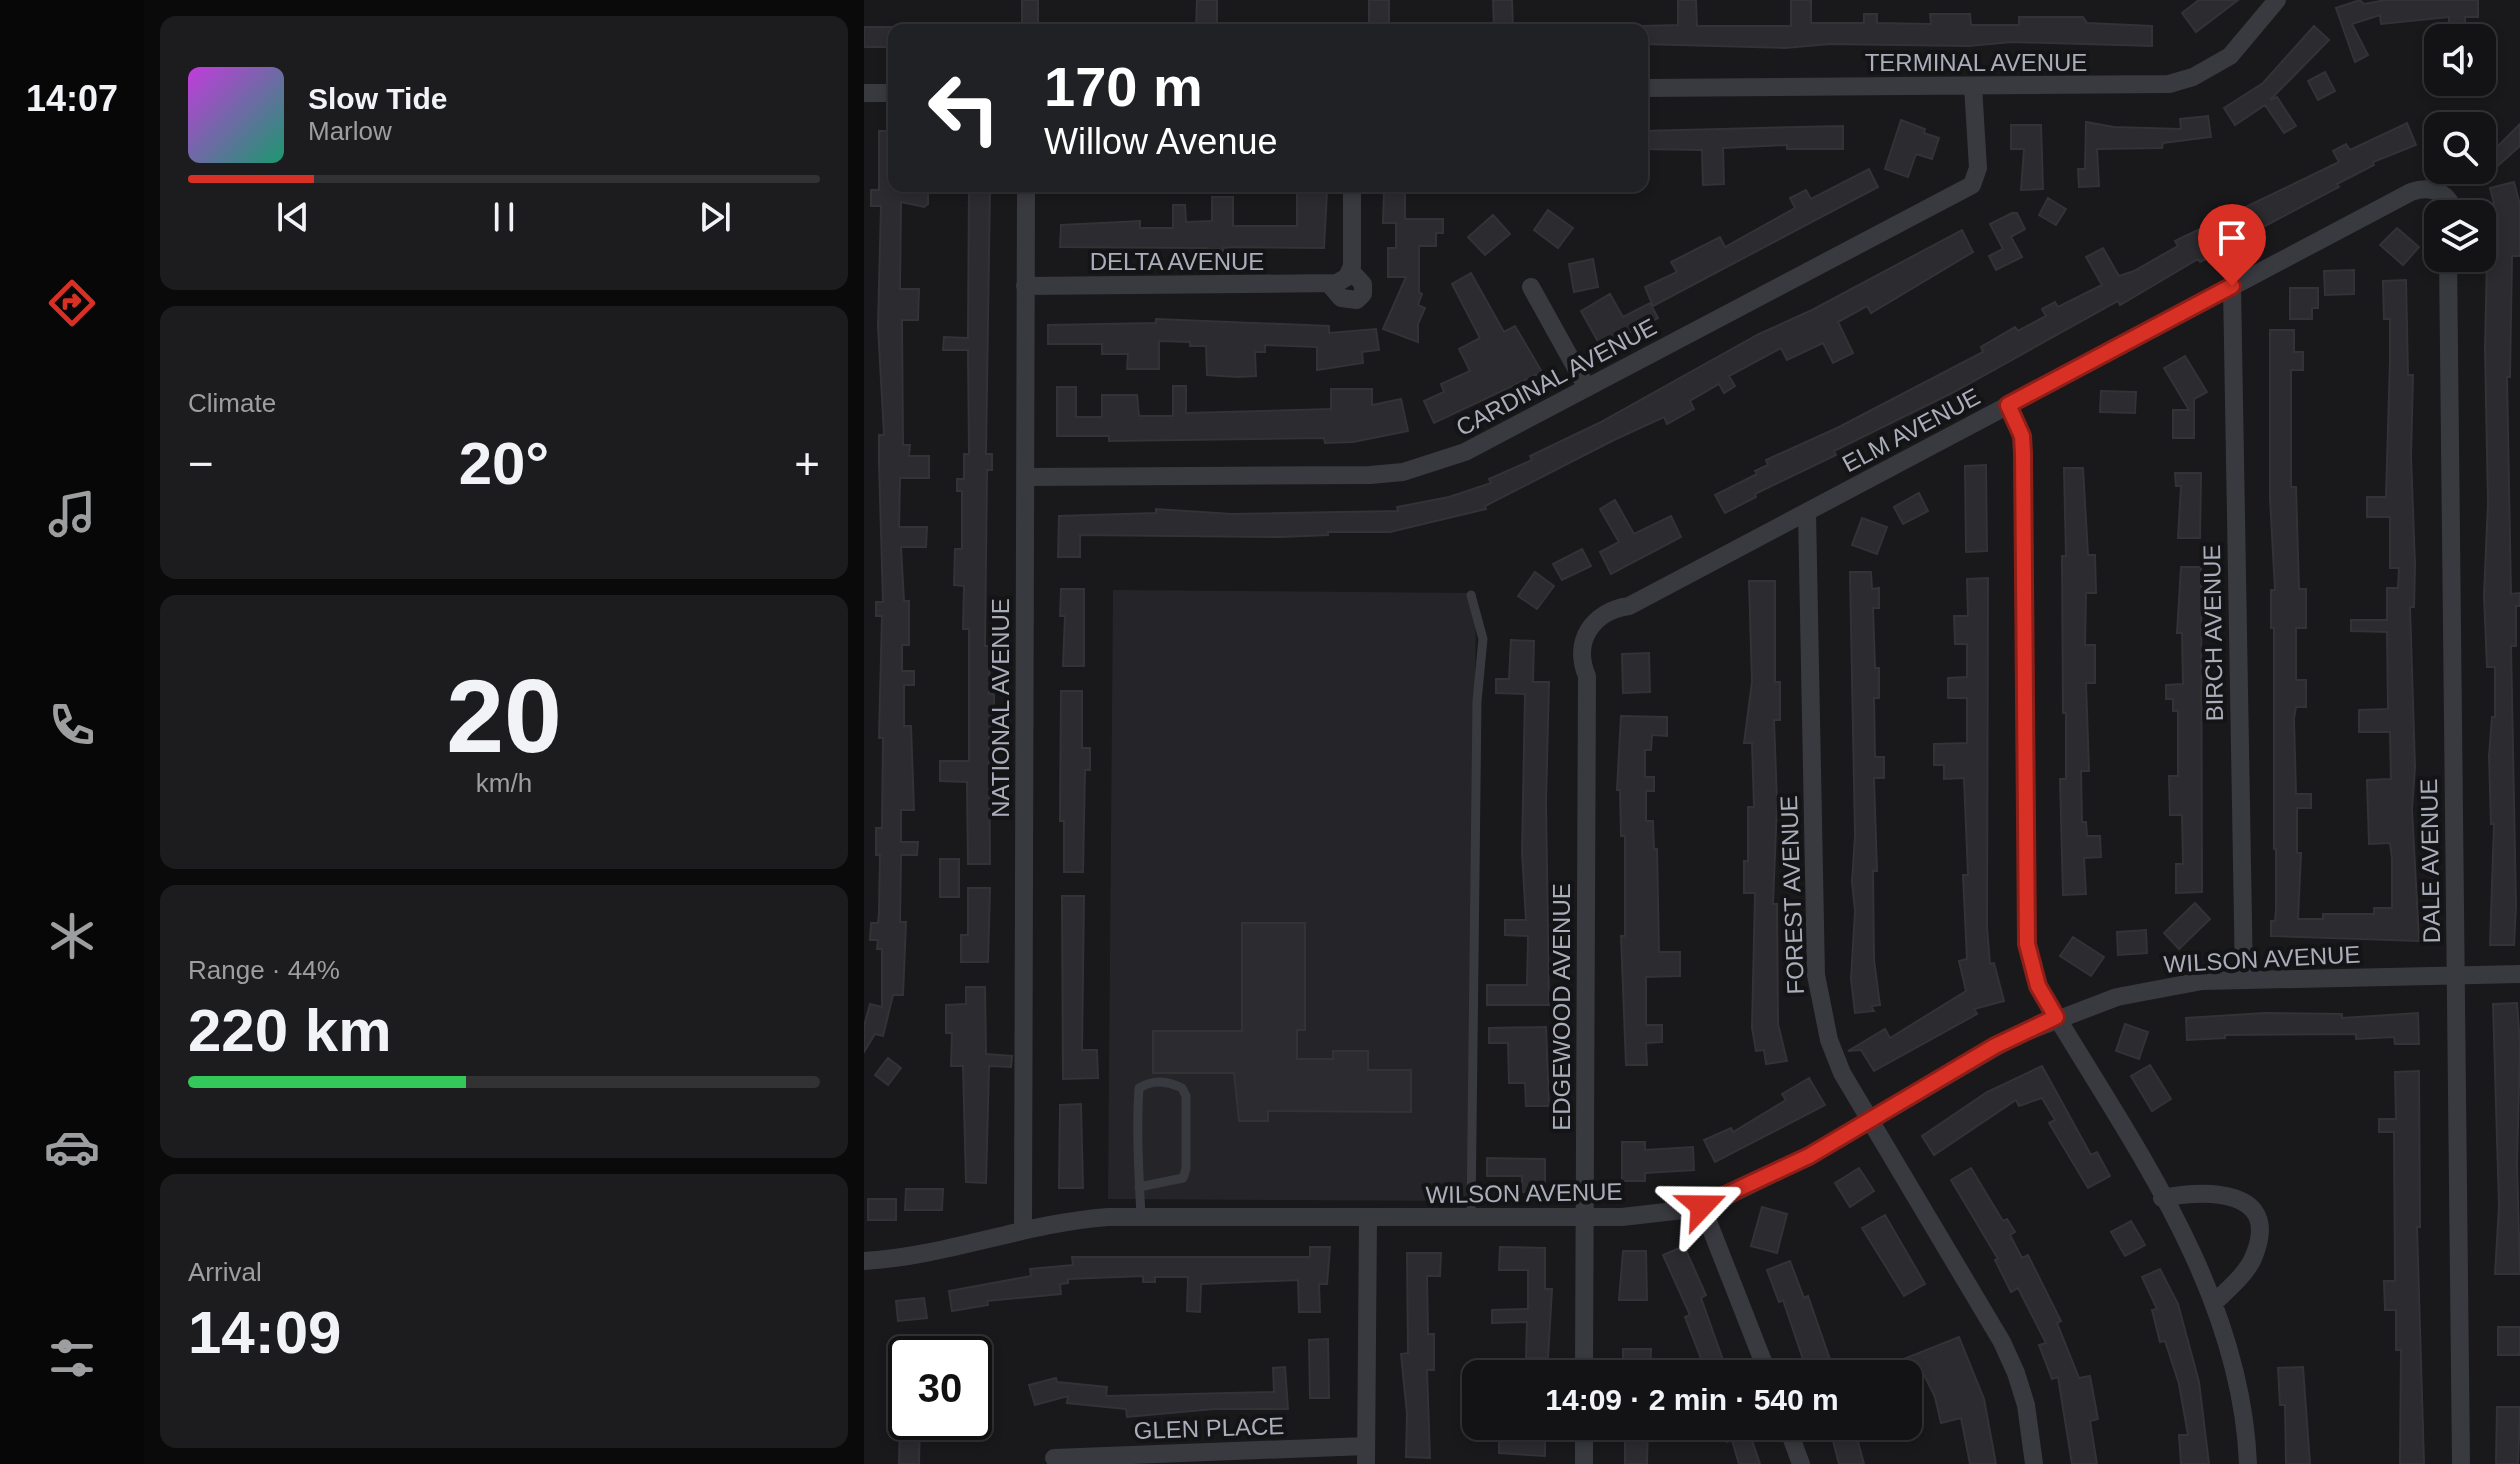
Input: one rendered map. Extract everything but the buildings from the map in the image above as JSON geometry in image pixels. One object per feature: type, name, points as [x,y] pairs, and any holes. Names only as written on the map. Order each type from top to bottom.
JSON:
[{"type":"street","name":"TERMINAL AVENUE","points":[[1648,88],[2147,85],[2193,77],[2230,56],[2277,0]]},
{"type":"street","name":"CARDINAL AVENUE","points":[[1025,477],[1370,475],[1403,472],[1465,452],[1972,185],[1978,168],[1973,86]]},
{"type":"street","points":[[864,93],[888,93]]},
{"type":"street","name":"ELM AVENUE","points":[[1583,641],[1592,623],[1602,615],[1629,606],[2411,192],[2432,189],[2448,200]]},
{"type":"street","name":"NATIONAL AVENUE","points":[[1023,1230],[1026,192]]},
{"type":"street","name":"DELTA AVENUE","points":[[1025,286],[1329,284],[1347,277],[1350,270],[1352,192]]},
{"type":"street","name":"DALE AVENUE","points":[[2448,272],[2461,1464]]},
{"type":"street","name":"BIRCH AVENUE","points":[[2232,286],[2244,979]]},
{"type":"street","points":[[1531,287],[1587,388]]},
{"type":"street","points":[[2008,405],[2022,436],[2023,453],[2027,944],[2038,986],[2162,1198],[2214,1303],[2234,1364],[2248,1464]]},
{"type":"street","name":"FOREST AVENUE","points":[[1807,512],[1816,975],[1829,1040],[1842,1073],[2002,1342],[2026,1405],[2034,1464]]},
{"type":"street","name":"EDGEWOOD AVENUE","points":[[1583,641],[1581,654],[1587,676],[1584,1360]]},
{"type":"street","name":"WILSON AVENUE","points":[[864,1261],[941,1253],[1067,1220],[1141,1217],[1584,1218],[1636,1216],[1702,1206],[1809,1156],[1995,1046],[2056,1017],[2159,987],[2244,979],[2520,974]]},
{"type":"street","points":[[2162,1198],[2200,1191],[2222,1193],[2243,1201],[2257,1216],[2259,1238],[2254,1257],[2214,1303]]},
{"type":"street","points":[[1702,1206],[1762,1360]]},
{"type":"street","points":[[1366,1455],[1368,1218]]},
{"type":"street","points":[[1584,1440],[1584,1464]]},
{"type":"street","points":[[1792,1440],[1801,1464]]},
{"type":"street","name":"GLEN PLACE","points":[[1054,1458],[1366,1455]]},
{"type":"lane","points":[[1471,595],[1483,639],[1477,701],[1471,1218]]},
{"type":"lane","points":[[1139,1187],[1171,1183],[1183,1178],[1186,1169],[1186,1096],[1182,1088],[1169,1082],[1150,1082],[1139,1088],[1139,1187],[1141,1217]]},
{"type":"shaded area","points":[[1113,590],[1476,593],[1471,1201],[1108,1199]]},
{"type":"route","points":[[1702,1206],[1809,1156],[1995,1046],[2056,1017],[2038,986],[2027,944],[2023,453],[2022,436],[2008,405],[2232,286]]}]
